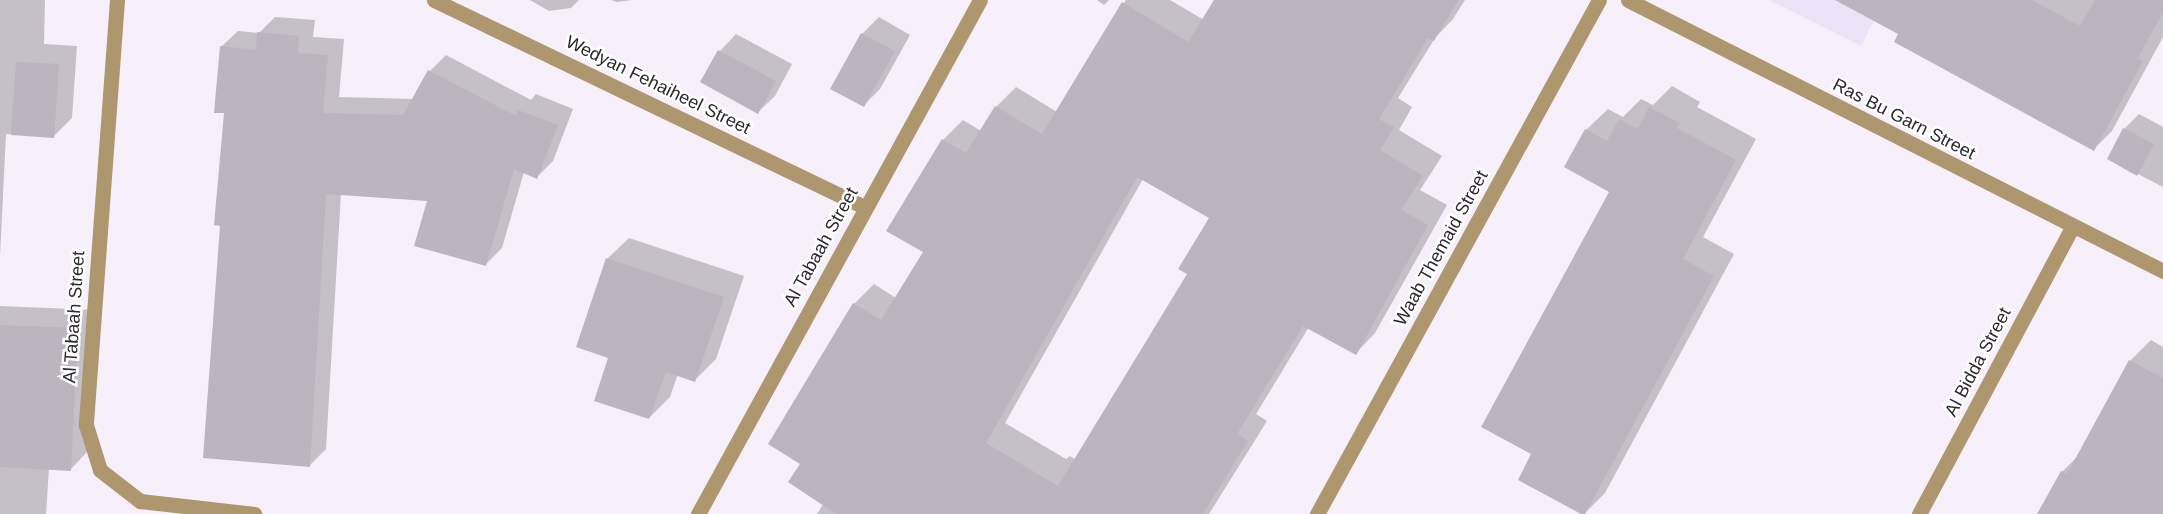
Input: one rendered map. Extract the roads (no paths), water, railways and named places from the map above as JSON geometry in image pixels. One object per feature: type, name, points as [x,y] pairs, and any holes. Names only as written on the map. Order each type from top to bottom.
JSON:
[{"type":"street","name":"Al Tabaah Street","points":[[117,0],[86,425],[100,470],[140,501],[254,514]]},
{"type":"street","name":"Wedyan Fehaiheel Street","points":[[434,0],[864,207]]},
{"type":"street","name":"Al Tabaah Street","points":[[698,514],[864,207],[980,0]]},
{"type":"street","name":"Waab Themaid Street","points":[[1317,514],[1599,0]]},
{"type":"street","name":"Ras Bu Garn Street","points":[[1628,0],[2072,228],[2163,271]]},
{"type":"street","name":"Al Bidda Street","points":[[1918,514],[2072,228]]}]
